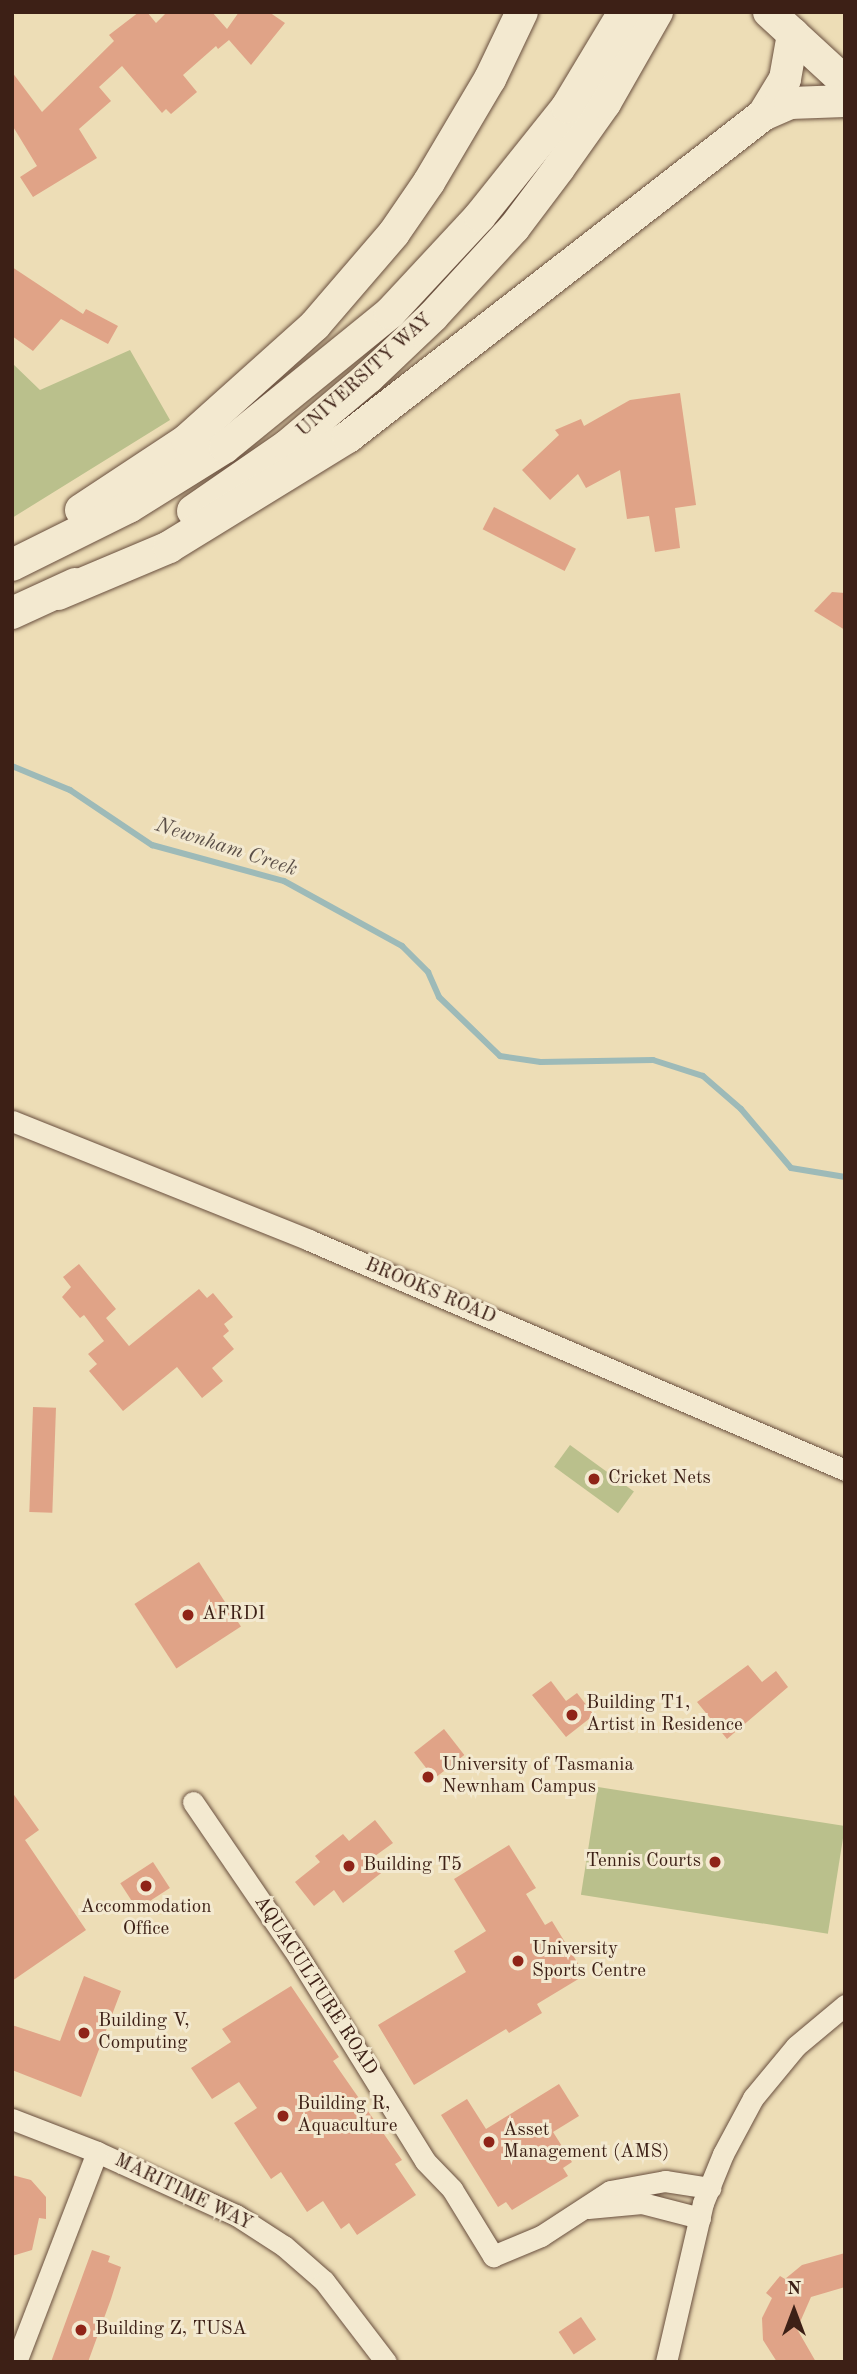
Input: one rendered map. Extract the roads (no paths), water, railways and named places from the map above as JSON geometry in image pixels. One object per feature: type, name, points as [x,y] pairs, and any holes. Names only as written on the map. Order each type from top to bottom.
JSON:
[{"type":"main road","points":[[12,549],[106,496],[187,440],[315,325],[386,243],[429,182],[490,79],[522,12]]},
{"type":"main road","name":"UNIVERSITY WAY","points":[[12,565],[129,507],[225,447],[282,405],[390,313],[480,216],[567,107],[624,12]]},
{"type":"main road","name":"UNIVERSITY WAY","points":[[12,613],[58,594],[171,526],[287,446],[388,360],[514,228],[605,103],[657,12]]},
{"type":"main road","points":[[769,12],[845,82]]},
{"type":"main road","points":[[763,115],[785,79],[793,34]]},
{"type":"main road","points":[[58,594],[169,547],[348,437],[763,115],[790,103],[845,101]]},
{"type":"street","name":"BROOKS ROAD","points":[[12,1121],[309,1240],[845,1470]]},
{"type":"street","name":"AQUACULTURE ROAD","points":[[193,1802],[298,1956],[425,2161],[453,2189],[493,2256],[588,2208],[610,2191],[644,2182],[710,2188]]},
{"type":"street","points":[[666,2362],[700,2218],[710,2188],[753,2098],[796,2046],[845,2005]]},
{"type":"street","name":"MARITIME WAY","points":[[12,2119],[97,2152],[236,2216],[284,2246],[324,2281],[386,2362]]},
{"type":"street","points":[[16,2362],[97,2152]]},
{"type":"street","name":"AQUACULTURE ROAD","points":[[588,2208],[642,2203],[700,2218]]},
{"type":"waterway","name":"Newnham Creek","points":[[12,766],[70,790],[152,845],[284,881],[402,946],[428,972],[439,997],[500,1056],[541,1062],[653,1060],[703,1076],[741,1109],[791,1168],[845,1177]]},
{"type":"place","name":"Cricket Nets","points":[[594,1479]]},
{"type":"place","name":"AFRDI","points":[[188,1615]]},
{"type":"place","name":"Building T1, Artist in Residence","points":[[572,1715]]},
{"type":"place","name":"University of Tasmania Newnham Campus","points":[[428,1777]]},
{"type":"place","name":"Tennis Courts","points":[[715,1862]]},
{"type":"place","name":"Building T5","points":[[349,1866]]},
{"type":"place","name":"Accommodation Office","points":[[146,1886]]},
{"type":"place","name":"University Sports Centre","points":[[518,1961]]},
{"type":"place","name":"Building V, Computing","points":[[84,2033]]},
{"type":"place","name":"Building R, Aquaculture","points":[[283,2116]]},
{"type":"place","name":"Asset Management (AMS)","points":[[489,2142]]},
{"type":"place","name":"Building Z, TUSA","points":[[81,2330]]}]
